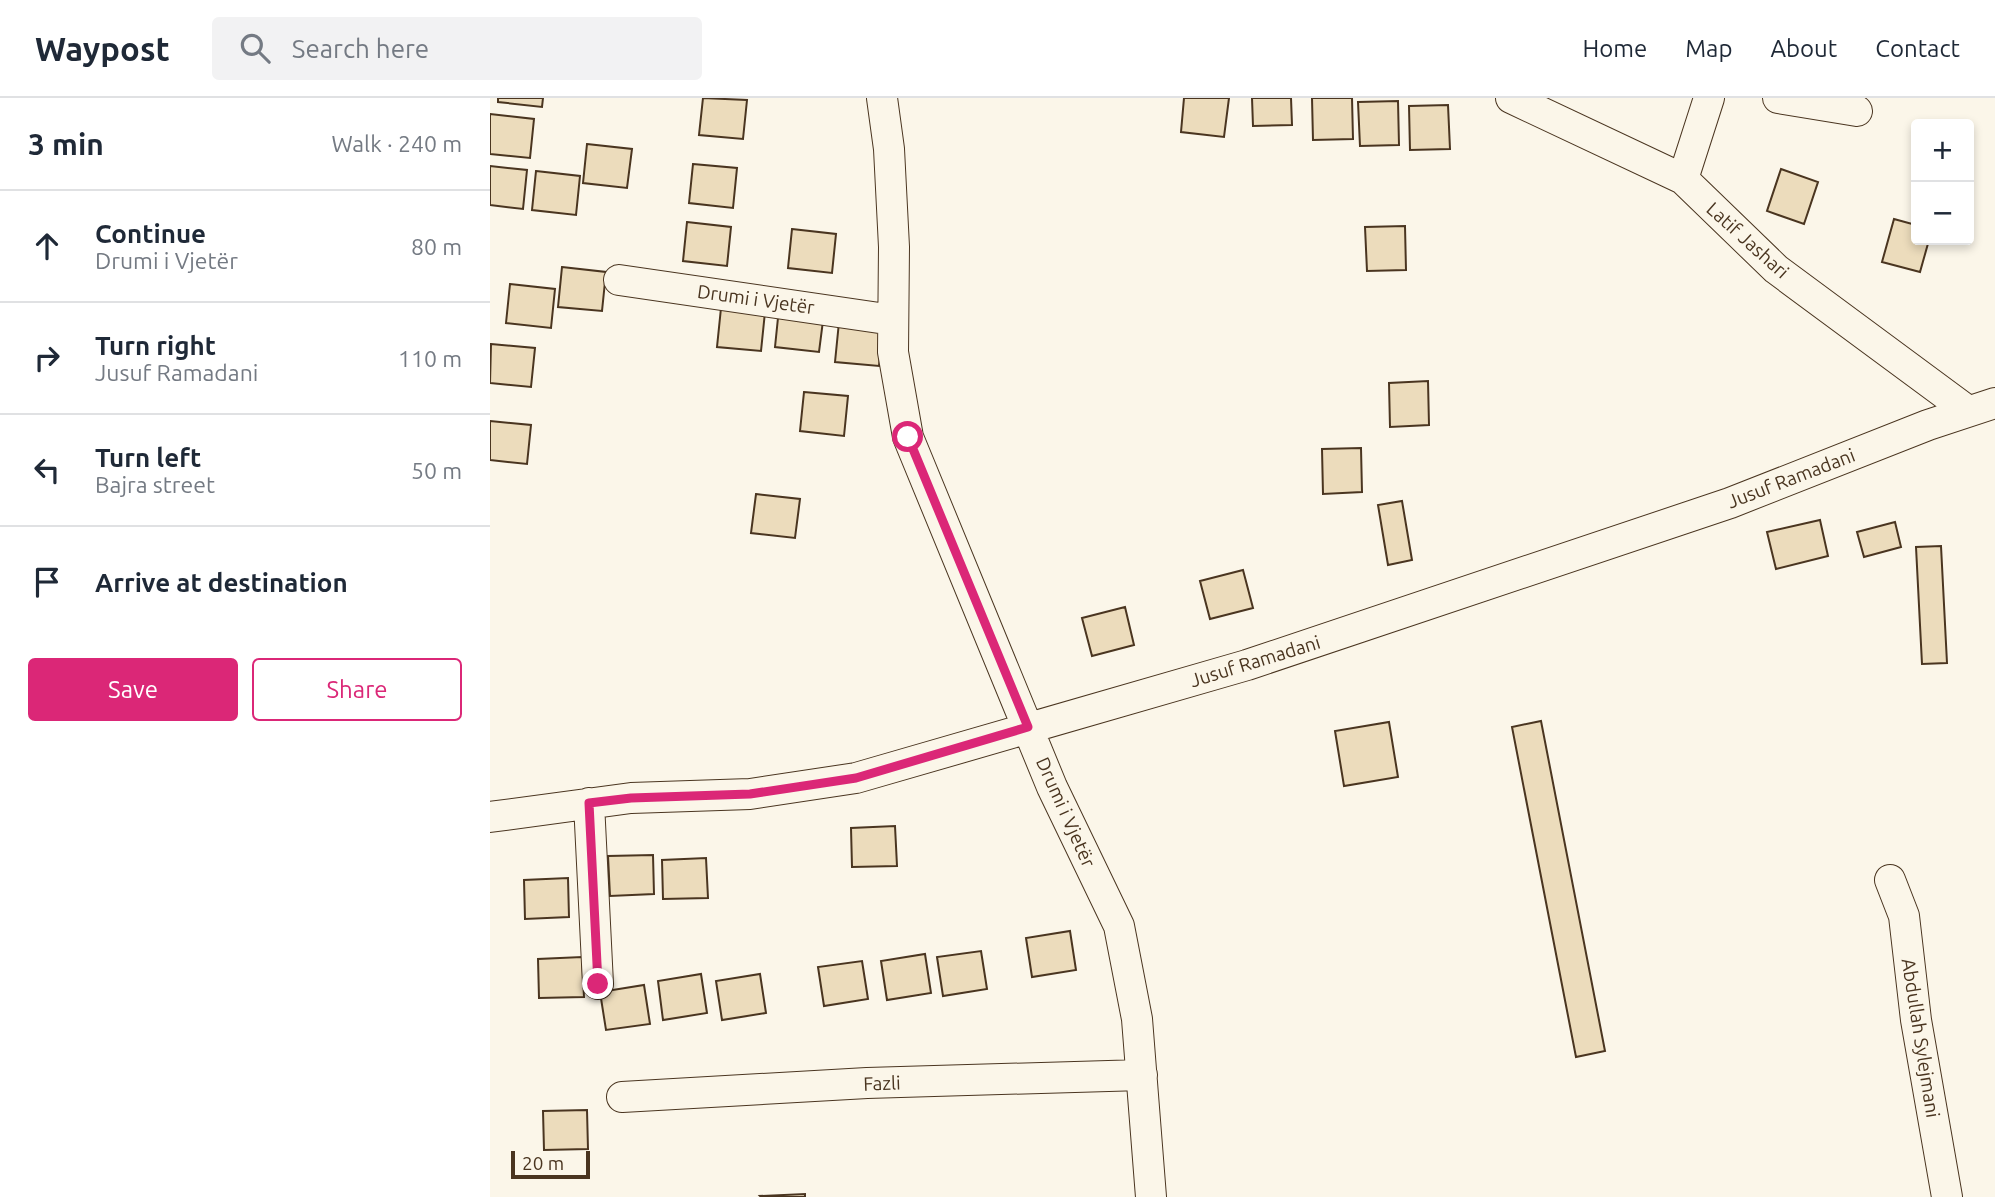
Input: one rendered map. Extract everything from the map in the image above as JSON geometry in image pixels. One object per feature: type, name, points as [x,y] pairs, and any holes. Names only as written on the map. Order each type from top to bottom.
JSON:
[{"type":"street","name":"Drumi i Vjetër","points":[[882,98],[890,162],[892,352],[908,437],[1052,787],[1119,926],[1137,1019],[1150,1197]]},
{"type":"street","name":"Latif Jashari","points":[[1511,98],[1683,179],[1776,269],[1981,407]]},
{"type":"street","points":[[1683,179],[1709,98]]},
{"type":"street","points":[[1778,98],[1857,111]]},
{"type":"street","name":"Drumi i Vjetër","points":[[619,279],[893,320]]},
{"type":"street","name":"Jusuf Ramadani","points":[[490,817],[631,798],[750,794],[856,778],[1247,665],[1730,503],[1981,407]]},
{"type":"street","points":[[589,803],[598,984]]},
{"type":"street","name":"Abdullah Sylejmani","points":[[1890,880],[1904,916],[1916,1020],[1947,1197]]},
{"type":"street","name":"Fazli","points":[[622,1097],[867,1083],[1142,1075]]},
{"type":"building","points":[[498,98],[543,98],[542,107],[498,102]]},
{"type":"building","points":[[703,98],[747,100],[743,139],[699,135]]},
{"type":"building","points":[[1184,98],[1229,98],[1224,137],[1181,132]]},
{"type":"building","points":[[1252,98],[1291,98],[1292,125],[1253,126]]},
{"type":"building","points":[[1312,98],[1352,98],[1353,139],[1313,140]]},
{"type":"building","points":[[1398,101],[1399,145],[1360,146],[1358,102]]},
{"type":"building","points":[[1448,105],[1450,149],[1410,150],[1409,106]]},
{"type":"building","points":[[490,114],[534,119],[530,158],[490,154]]},
{"type":"building","points":[[587,144],[632,149],[627,188],[583,183]]},
{"type":"building","points":[[693,164],[737,168],[733,208],[689,203]]},
{"type":"building","points":[[490,166],[527,170],[523,209],[490,205]]},
{"type":"building","points":[[1781,169],[1818,182],[1804,224],[1767,211]]},
{"type":"building","points":[[536,171],[580,176],[576,215],[532,210]]},
{"type":"building","points":[[1894,219],[1911,224],[1911,245],[1928,245],[1920,272],[1882,262]]},
{"type":"building","points":[[687,222],[731,227],[727,266],[683,261]]},
{"type":"building","points":[[1405,226],[1406,270],[1367,271],[1365,227]]},
{"type":"building","points":[[792,229],[836,234],[832,273],[788,268]]},
{"type":"building","points":[[562,267],[606,272],[602,311],[558,307]]},
{"type":"building","points":[[510,284],[555,289],[551,328],[506,323]]},
{"type":"building","points":[[721,308],[765,312],[761,351],[717,347]]},
{"type":"building","points":[[779,308],[824,313],[819,352],[775,347]]},
{"type":"building","points":[[839,322],[883,327],[879,366],[835,362]]},
{"type":"building","points":[[491,344],[535,348],[531,387],[490,383]]},
{"type":"building","points":[[1428,381],[1429,425],[1390,427],[1389,383]]},
{"type":"building","points":[[804,392],[848,396],[844,436],[800,431]]},
{"type":"building","points":[[490,421],[531,425],[527,464],[490,460]]},
{"type":"building","points":[[1361,448],[1362,492],[1323,494],[1322,449]]},
{"type":"building","points":[[756,494],[800,499],[795,538],[751,533]]},
{"type":"building","points":[[1402,501],[1412,560],[1388,565],[1378,505]]},
{"type":"building","points":[[1820,520],[1828,556],[1776,569],[1767,532]]},
{"type":"building","points":[[1895,522],[1901,547],[1864,557],[1857,532]]},
{"type":"building","points":[[1941,546],[1947,663],[1922,664],[1916,547]]},
{"type":"building","points":[[1243,570],[1253,608],[1210,619],[1200,581]]},
{"type":"building","points":[[1125,607],[1134,645],[1092,656],[1082,618]]},
{"type":"building","points":[[1541,721],[1605,1051],[1576,1057],[1512,727]]},
{"type":"building","points":[[1389,722],[1398,777],[1344,786],[1335,731]]},
{"type":"building","points":[[895,826],[897,866],[852,867],[851,828]]},
{"type":"building","points":[[653,855],[654,894],[610,896],[608,856]]},
{"type":"building","points":[[706,858],[708,898],[663,899],[662,860]]},
{"type":"building","points":[[568,878],[569,917],[525,919],[524,880]]},
{"type":"building","points":[[1070,931],[1076,970],[1032,977],[1026,938]]},
{"type":"building","points":[[981,951],[987,989],[943,996],[937,957]]},
{"type":"building","points":[[925,954],[931,993],[887,1000],[881,961]]},
{"type":"building","points":[[582,957],[584,997],[539,998],[538,959]]},
{"type":"building","points":[[862,961],[868,999],[824,1006],[818,967]]},
{"type":"building","points":[[701,974],[707,1013],[663,1020],[658,981]]},
{"type":"building","points":[[760,974],[766,1013],[722,1020],[716,981]]},
{"type":"building","points":[[644,985],[650,1024],[606,1030],[600,992]]},
{"type":"building","points":[[587,1110],[588,1149],[544,1150],[543,1111]]},
{"type":"building","points":[[805,1194],[805,1197],[760,1196]]},
{"type":"route","points":[[598,984],[589,803],[631,798],[750,794],[856,778],[1028,727],[908,437]]}]
